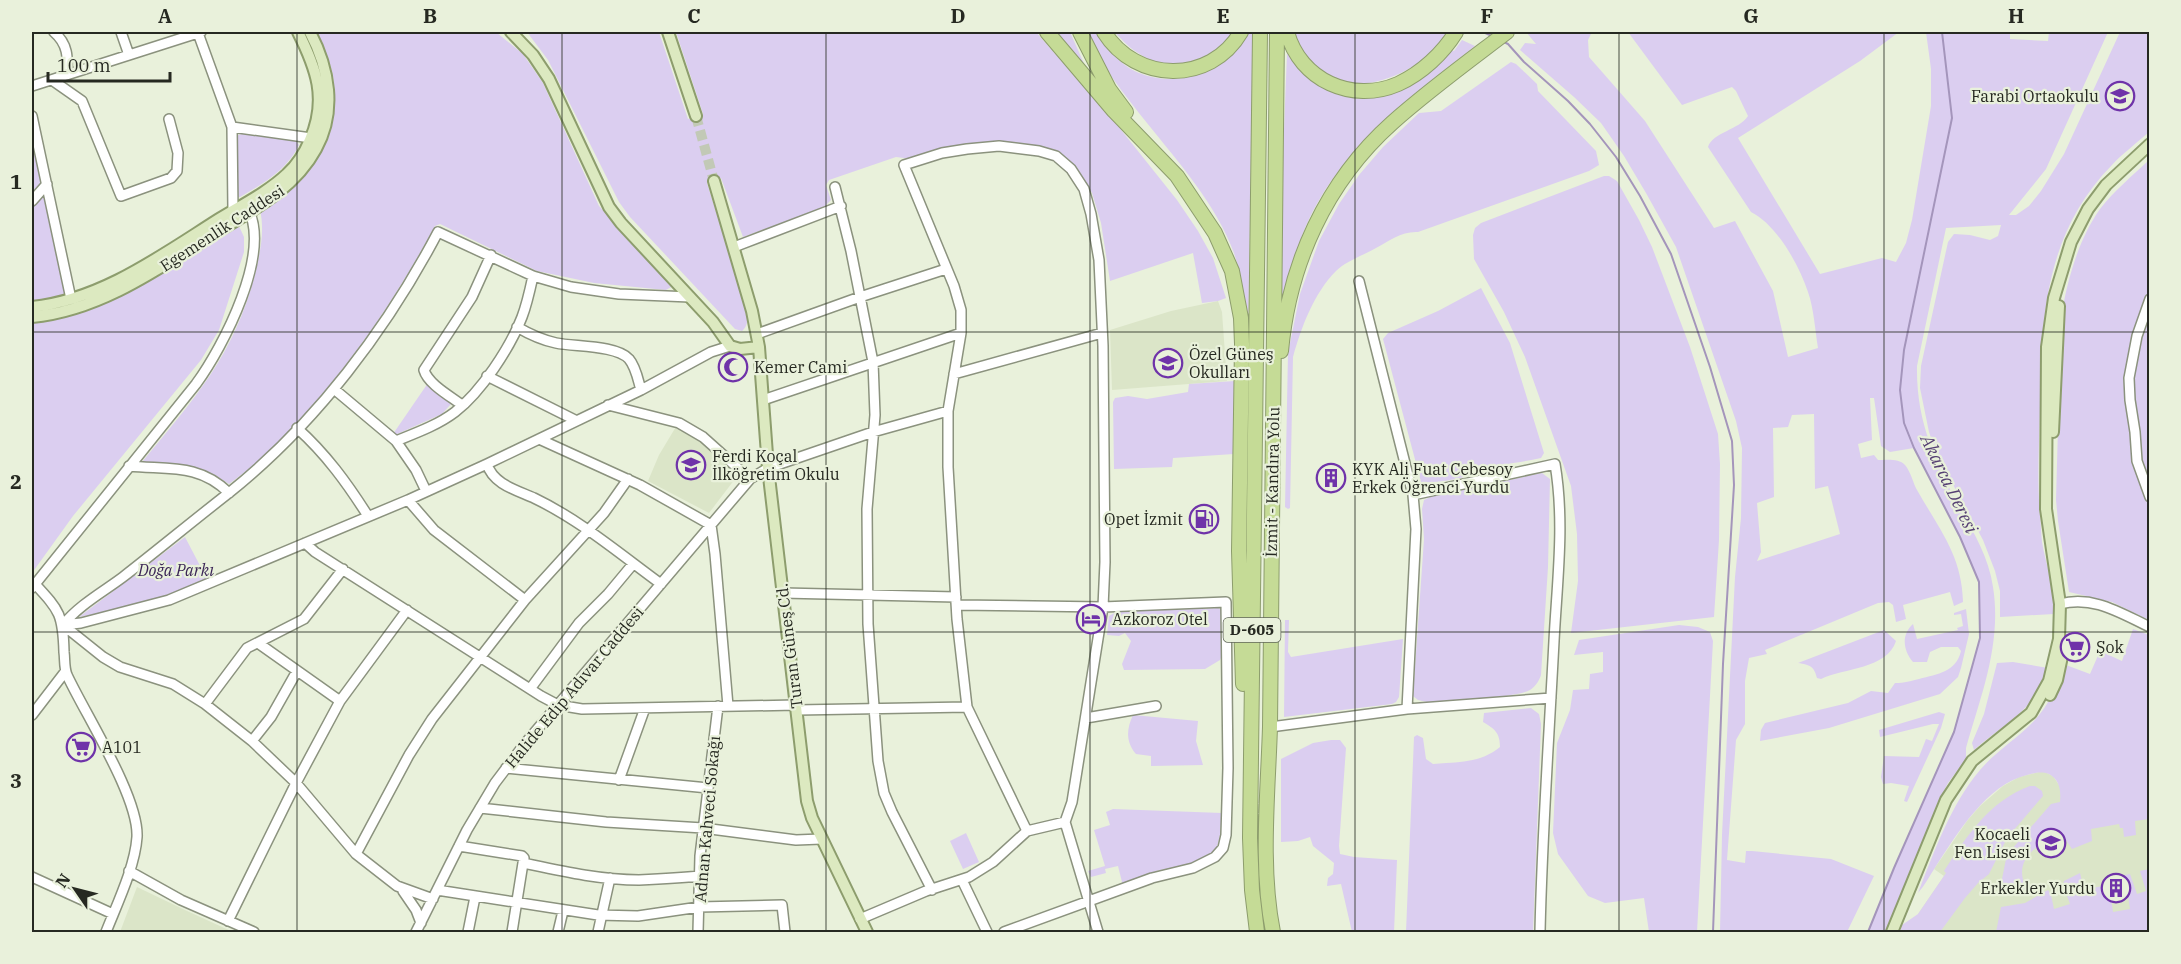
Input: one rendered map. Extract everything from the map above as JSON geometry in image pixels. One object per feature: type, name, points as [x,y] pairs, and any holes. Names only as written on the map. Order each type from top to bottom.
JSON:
[{"type":"highway","points":[[1047,32],[1114,111],[1177,176],[1215,233],[1232,272],[1241,318],[1240,607],[1250,812]]},
{"type":"highway","points":[[1080,32],[1109,89],[1149,145]]},
{"type":"highway","points":[[1104,32],[1117,48],[1137,62],[1160,71],[1173,71],[1188,70],[1217,57],[1231,46],[1241,32]]},
{"type":"highway","name":"İzmit - Kandıra Yolu","points":[[1257,933],[1250,849],[1250,812],[1260,32]]},
{"type":"highway","name":"İzmit - Kandıra Yolu","points":[[1273,933],[1269,911],[1267,839],[1277,32]]},
{"type":"highway","points":[[1287,32],[1290,44],[1314,75],[1340,89],[1353,90],[1369,90],[1398,84],[1446,48],[1456,32]]},
{"type":"highway","points":[[1272,458],[1278,430],[1280,356],[1287,304],[1314,227],[1332,194],[1373,142],[1417,102],[1507,32]]},
{"type":"main road","name":"Egemenlik Caddesi","points":[[32,307],[71,299],[140,268],[233,211],[247,208],[287,174],[303,154],[311,138],[319,109],[319,86],[314,65],[298,32]]},
{"type":"main road","name":"Egemenlik Caddesi","points":[[32,317],[71,310],[135,282],[247,208],[292,182],[308,163],[321,140],[328,107],[327,78],[322,56],[310,32]]},
{"type":"main road","points":[[668,32],[696,116]]},
{"type":"main road","points":[[512,34],[533,55],[549,79],[609,207],[621,223],[714,322],[730,346],[740,349],[759,347]]},
{"type":"main road","points":[[1892,933],[1946,800],[1972,761],[2031,713],[2044,693],[2054,665],[2063,603],[2046,509],[2047,348],[2054,298],[2071,242],[2088,209],[2106,185],[2150,144]]},
{"type":"main road","points":[[1897,933],[1945,813],[1974,768],[2029,722],[2048,698],[2057,680],[2065,641],[2052,481],[2058,308],[2077,242],[2090,216],[2106,195],[2150,151]]},
{"type":"main road","name":"Turan Güneş Cd.","points":[[714,181],[752,311],[759,347],[768,468],[807,801],[821,839],[867,933]]},
{"type":"street","points":[[54,32],[62,39],[67,50],[68,75]]},
{"type":"street","points":[[121,32],[129,55]]},
{"type":"street","points":[[32,86],[199,32],[232,127],[233,211]]},
{"type":"street","points":[[52,80],[82,100],[121,196],[171,178],[177,171],[178,153],[169,119]]},
{"type":"street","points":[[32,116],[71,299]]},
{"type":"street","points":[[232,127],[311,138]]},
{"type":"street","points":[[1027,831],[967,707],[948,467],[948,411],[960,333],[961,310],[904,165],[942,153],[999,146],[1023,147],[1056,156],[1071,170],[1084,189],[1099,260],[1105,491],[1103,607],[1072,802],[1065,822],[1098,933]]},
{"type":"street","points":[[32,201],[47,184]]},
{"type":"street","points":[[835,188],[841,206],[873,362],[875,415],[867,509],[868,624],[878,761],[884,793],[913,856],[932,890]]},
{"type":"street","points":[[734,247],[841,206]]},
{"type":"street","points":[[106,933],[135,851],[137,839],[135,815],[121,781],[65,672],[63,625],[55,605],[33,586],[213,361],[225,338],[243,292],[254,249],[254,232],[247,208]]},
{"type":"street","points":[[63,625],[77,610],[258,469],[334,389],[407,288],[438,231],[533,276],[571,287],[619,294],[690,297]]},
{"type":"street","points":[[462,405],[429,380],[424,370],[472,297],[491,255]]},
{"type":"street","points":[[757,334],[946,269]]},
{"type":"street","points":[[396,441],[440,422],[462,405],[487,376],[517,327],[533,276]]},
{"type":"street","points":[[1359,281],[1413,495],[1416,529],[1407,709]]},
{"type":"street","points":[[2150,299],[2137,336],[2129,378],[2137,461],[2150,497]]},
{"type":"street","points":[[517,327],[540,339],[623,355],[633,365],[640,390]]},
{"type":"street","points":[[763,400],[960,333]]},
{"type":"street","points":[[954,374],[1102,333]]},
{"type":"street","points":[[63,625],[92,621],[169,600],[408,500],[640,390],[711,352],[730,346]]},
{"type":"street","points":[[487,376],[575,420]]},
{"type":"street","points":[[334,389],[396,441],[416,470],[426,491]]},
{"type":"street","points":[[608,405],[679,423],[703,437],[750,479]]},
{"type":"street","name":"Halide Edip Adıvar Caddesi","points":[[418,928],[459,846],[506,768],[750,479],[768,468],[873,432],[948,411]]},
{"type":"street","points":[[297,428],[326,455],[368,516]]},
{"type":"street","points":[[539,439],[627,479],[711,525],[729,706]]},
{"type":"street","points":[[487,464],[496,480],[549,505],[661,584]]},
{"type":"street","points":[[1413,495],[1556,464],[1560,530],[1540,933]]},
{"type":"street","points":[[129,466],[172,468],[199,473],[211,478],[229,493]]},
{"type":"street","points":[[356,854],[424,729],[525,600],[619,494],[627,479]]},
{"type":"street","points":[[408,500],[435,530],[525,600]]},
{"type":"street","points":[[305,543],[315,552],[558,705],[582,709],[718,706],[875,709],[967,707]]},
{"type":"street","points":[[530,689],[579,623],[608,594],[633,564]]},
{"type":"street","points":[[205,704],[247,648],[304,619],[343,569]]},
{"type":"street","points":[[783,593],[868,594],[957,601],[1103,607],[1226,602],[1228,768],[1226,835],[1222,848],[1215,858],[1206,863],[1152,878],[1004,933]]},
{"type":"street","points":[[2063,603],[2091,601],[2116,610],[2150,627]]},
{"type":"street","points":[[228,921],[296,783],[340,701],[406,610]]},
{"type":"street","points":[[63,625],[103,657],[120,667],[173,684],[205,704],[252,741],[296,783],[356,854],[389,882],[402,889],[603,915],[638,916],[699,907],[782,905],[785,933]]},
{"type":"street","points":[[258,643],[340,701]]},
{"type":"street","points":[[252,741],[271,717],[297,671]]},
{"type":"street","points":[[32,715],[65,672]]},
{"type":"street","points":[[1270,727],[1407,709],[1551,698]]},
{"type":"street","points":[[1086,718],[1156,705]]},
{"type":"street","name":"Adnan Kahveci Sokağı","points":[[698,933],[703,828],[718,706]]},
{"type":"street","points":[[619,780],[645,708]]},
{"type":"street","points":[[506,768],[708,788]]},
{"type":"street","points":[[480,808],[606,822],[703,828],[796,840],[821,839]]},
{"type":"street","points":[[860,919],[962,880],[993,862],[1027,831],[1065,822]]},
{"type":"street","points":[[459,846],[524,858],[512,933]]},
{"type":"street","points":[[523,863],[610,878],[638,880],[699,876]]},
{"type":"street","points":[[129,871],[159,889],[254,933]]},
{"type":"street","points":[[32,877],[113,915]]},
{"type":"street","points":[[598,933],[610,878]]},
{"type":"street","points":[[962,880],[987,933]]},
{"type":"street","points":[[402,889],[416,910],[418,928]]},
{"type":"street","points":[[468,933],[475,897]]},
{"type":"street","points":[[558,933],[563,911]]},
{"type":"shaded area","name":"Özel Güneş Okulları","points":[[1218,301],[1222,312],[1227,381],[1112,390],[1110,330],[1171,311]]},
{"type":"shaded area","name":"Ferdi Koçal İlköğretim Okulu","points":[[677,425],[705,442],[738,475],[709,513],[648,481],[659,455]]},
{"type":"shaded area","name":"Kocaeli Fen Lisesi","points":[[2043,771],[2053,776],[2061,788],[2061,803],[2149,807],[2149,896],[2103,932],[1916,932],[1918,914],[1944,876],[1934,869],[1967,821],[2003,786],[2019,777]]},
{"type":"shaded area","points":[[137,887],[185,910],[233,932],[120,932]]},
{"type":"green space","points":[[316,32],[496,32],[523,54],[543,83],[599,206],[673,286],[666,290],[594,283],[537,271],[440,224],[435,226],[380,317],[339,374],[293,427],[249,469],[229,484],[215,475],[190,466],[142,462],[179,418],[210,375],[236,329],[259,258],[262,234],[260,210],[295,186],[306,175],[323,148],[332,118],[334,86],[332,71]]},
{"type":"green space","points":[[527,32],[659,32],[688,119],[703,114],[676,32],[1036,32],[1114,121],[1177,200],[1213,258],[1226,298],[1202,303],[1193,253],[1110,281],[1101,223],[1092,193],[1073,164],[1048,149],[1010,143],[956,146],[932,151],[912,159],[896,157],[829,180],[826,185],[831,200],[824,207],[743,237],[721,178],[707,183],[745,304],[747,322],[745,328],[742,331],[735,329],[630,217],[619,202],[548,60]]},
{"type":"green space","points":[[1055,32],[1070,32],[1086,68]]},
{"type":"green space","points":[[1087,32],[1096,32],[1114,56],[1132,70],[1155,78],[1171,79],[1186,78],[1215,66],[1238,45],[1246,32],[1253,32],[1248,338],[1244,295],[1234,253],[1226,235],[1196,185],[1114,79]]},
{"type":"green space","points":[[1114,32],[1235,32],[1225,43],[1201,59],[1176,65],[1149,59],[1132,49]]},
{"type":"green space","points":[[1292,32],[1447,32],[1434,50],[1411,68],[1382,80],[1351,84],[1337,81],[1317,70],[1298,49]]},
{"type":"green space","points":[[1526,32],[1592,32],[1588,40],[1589,57],[1645,121],[1714,228],[1735,221],[1773,291],[1788,357],[1818,348],[1812,305],[1804,281],[1786,247],[1770,226],[1751,212],[1708,147],[1715,138],[1739,125],[1748,116],[1736,91],[1732,87],[1682,105],[1628,32],[1899,32],[1860,61],[1738,138],[1820,274],[1882,258],[1896,262],[1906,243],[1931,106],[1931,69],[1926,32],[2010,32],[2010,39],[2048,41],[2049,32],[2108,32],[2046,169],[2009,215],[2016,215],[2029,206],[2041,191],[2064,154],[2120,32],[2149,32],[2149,132],[2112,165],[2089,192],[2072,220],[2060,249],[2045,311],[2038,463],[2042,542],[2052,587],[2054,614],[2000,617],[2000,591],[1995,571],[1983,540],[1937,455],[1929,432],[1920,388],[1921,366],[1948,242],[1954,234],[1990,240],[1998,236],[2001,225],[1946,228],[1917,366],[1920,405],[1935,457],[1988,566],[1993,587],[1995,629],[1984,689],[1966,748],[1966,759],[1948,783],[1938,802],[1885,932],[1868,932],[1954,732],[1980,638],[1979,582],[1960,537],[1914,448],[1890,452],[1881,446],[1874,398],[1870,398],[1872,440],[1858,444],[1861,458],[1874,455],[1878,460],[1899,461],[1907,468],[1954,556],[1962,585],[1963,602],[1954,606],[1950,592],[1903,605],[1906,619],[1896,622],[1893,605],[1889,602],[1878,603],[1765,650],[1767,654],[1749,658],[1745,681],[1745,724],[1736,740],[1727,860],[1745,863],[1746,851],[1831,859],[1874,876],[1847,932],[1720,932],[1722,835],[1735,577],[1741,518],[1742,448],[1736,421],[1676,247],[1624,156],[1601,123],[1520,50],[1525,43],[1536,44]],"holes":[[[1814,414],[1815,489],[1828,486],[1840,534],[1757,561],[1761,552],[1757,503],[1774,497],[1773,428],[1788,427],[1792,415]]]},
{"type":"green space","points":[[1462,40],[1475,46],[1397,109],[1350,157],[1330,183],[1313,211],[1300,242],[1279,323],[1279,260],[1287,53],[1306,75],[1326,89],[1347,97],[1368,98],[1390,94],[1411,84],[1432,69],[1451,50],[1454,51]]},
{"type":"green space","points":[[1511,62],[1537,84],[1538,91],[1596,151],[1599,165],[1589,171],[1418,232],[1401,235],[1350,261],[1336,271],[1321,290],[1309,311],[1293,357],[1290,508],[1288,509],[1285,507],[1288,353],[1300,294],[1319,241],[1339,204],[1359,175],[1383,147],[1419,113],[1441,111]]},
{"type":"green space","points":[[246,133],[296,141],[299,145],[282,169],[238,197],[238,135]]},
{"type":"green space","points":[[32,137],[41,181],[32,196]]},
{"type":"green space","points":[[2149,160],[2149,620],[2112,602],[2069,592],[2056,500],[2061,318],[2070,275],[2085,234],[2100,209]]},
{"type":"green space","points":[[1604,176],[1617,181],[1652,247],[1690,347],[1718,434],[1719,540],[1714,617],[1571,633],[1578,581],[1577,534],[1571,486],[1525,357],[1504,312],[1474,259],[1473,235],[1475,228],[1481,223]]},
{"type":"green space","points":[[43,193],[66,295],[50,300],[32,301],[32,206]]},
{"type":"green space","points":[[238,224],[244,237],[244,252],[219,330],[201,360],[73,516],[32,573],[32,322],[60,318],[114,299],[166,271]]},
{"type":"green space","points":[[1481,288],[1510,343],[1544,453],[1541,458],[1504,465],[1463,477],[1421,482],[1383,339],[1388,333],[1438,311]]},
{"type":"green space","points":[[1235,381],[1234,454],[1173,458],[1172,467],[1114,469],[1113,402],[1115,398],[1128,396],[1147,399],[1188,392],[1189,384]]},
{"type":"green space","points":[[428,383],[451,404],[442,414],[393,434]]},
{"type":"green space","points":[[1542,473],[1550,479],[1548,567],[1541,675],[1538,681],[1530,690],[1511,695],[1427,702],[1418,700],[1413,696],[1424,539],[1422,509],[1424,500]]},
{"type":"green space","name":"Doğa Parkı","points":[[185,537],[207,579],[144,602],[79,617]]},
{"type":"green space","points":[[1218,608],[1222,610],[1222,655],[1220,660],[1205,669],[1124,670],[1122,664],[1131,641],[1125,633],[1119,636],[1107,635],[1109,616],[1116,612]]},
{"type":"green space","points":[[1966,609],[1969,634],[1961,668],[1958,677],[1940,694],[1829,728],[1760,741],[1761,730],[1765,723],[1848,703],[1871,691],[1888,693],[1895,683],[1907,682],[1951,668],[1959,658],[1961,651],[1958,647],[1941,647],[1930,652],[1927,662],[1913,662],[1905,648],[1905,638],[1913,624],[1917,639],[1958,630],[1957,628],[1963,626],[1961,614],[1954,615],[1954,613]]},
{"type":"green space","points":[[1285,620],[1289,620],[1288,652],[1291,657],[1403,639],[1399,697],[1396,702],[1284,717]]},
{"type":"green space","points":[[1679,625],[1698,627],[1710,632],[1713,641],[1697,932],[1649,932],[1644,898],[1605,903],[1588,896],[1558,854],[1553,833],[1557,743],[1570,710],[1573,690],[1589,689],[1590,674],[1603,672],[1603,652],[1574,655],[1579,640]]},
{"type":"green space","points":[[2133,629],[2149,635],[2149,819],[2135,821],[2136,835],[2124,837],[2123,828],[2120,828],[2119,824],[2091,829],[2092,841],[2072,849],[2060,831],[2029,854],[2022,869],[2026,888],[2015,894],[2003,891],[2002,879],[2006,859],[2012,849],[2051,804],[2060,802],[2059,786],[2053,776],[2043,773],[2027,775],[2012,780],[1986,799],[1963,826],[1918,893],[1952,813],[1980,770],[2039,715],[2053,694],[2066,665],[2090,674],[2100,651],[2122,661]]},
{"type":"green space","points":[[1884,630],[1896,641],[1891,650],[1884,657],[1864,666],[1821,679],[1817,678],[1811,667],[1798,663]]},
{"type":"green space","points":[[2013,662],[2048,668],[2043,682],[2028,705],[2018,715],[1974,750],[1972,743],[1984,714],[1997,663]]},
{"type":"green space","points":[[1531,708],[1539,714],[1541,724],[1533,932],[1406,932],[1414,737],[1417,735],[1423,738],[1426,759],[1433,764],[1477,759],[1500,747],[1496,732],[1483,722],[1484,713]]},
{"type":"green space","points":[[1939,712],[1945,714],[1941,728],[1907,802],[1904,801],[1909,786],[1883,784],[1881,777],[1884,756],[1919,757],[1926,739],[1932,741],[1939,724],[1880,737],[1879,730]]},
{"type":"green space","points":[[1133,715],[1198,721],[1196,741],[1203,765],[1151,766],[1151,756],[1136,754],[1130,745],[1128,731]]},
{"type":"green space","points":[[1340,740],[1346,748],[1340,854],[1397,860],[1394,932],[1352,932],[1341,884],[1327,886],[1328,878],[1333,874],[1334,863],[1313,846],[1310,837],[1298,841],[1281,842],[1281,759],[1313,743]]},
{"type":"green space","points":[[2030,786],[2035,786],[2042,791],[2043,796],[2007,838],[1989,874],[1965,898],[1940,932],[1900,932],[1902,925],[1918,914],[1946,873],[1944,871],[1980,821],[2002,801]]},
{"type":"green space","points":[[1113,809],[1222,813],[1217,847],[1213,853],[1193,863],[1156,871],[1123,886],[1118,866],[1105,869],[1106,873],[1091,877],[1088,871],[1105,866],[1094,830],[1110,825],[1106,812]]},
{"type":"green space","points":[[966,833],[979,862],[963,869],[950,841]]},
{"type":"green space","points":[[2149,869],[2149,932],[1996,932],[2001,907],[2025,903],[2048,890],[2054,909],[2070,904],[2063,885],[2064,881],[2080,873],[2084,890],[2102,886],[2110,892],[2113,912],[2130,909],[2125,875],[2130,874],[2137,894],[2146,891],[2140,871]]},
{"type":"waterway","points":[[1483,32],[1492,36]]},
{"type":"waterway","name":"Akarca Deresi","points":[[1868,932],[1954,732],[1980,638],[1979,582],[1960,537],[1914,448],[1904,423],[1900,390],[1904,350],[1952,118],[1942,32]]},
{"type":"waterway","points":[[1502,41],[1508,44],[1590,124],[1616,157],[1640,196],[1671,254],[1710,367],[1732,441],[1734,485],[1723,664],[1713,932]]},
{"type":"tunnel","points":[[696,116],[714,181]]},
{"type":"place","name":"Farabi Ortaokulu","points":[[2120,96]]},
{"type":"place","name":"Özel Güneş Okulları","points":[[1168,363]]},
{"type":"place","name":"Kemer Cami","points":[[733,367]]},
{"type":"place","name":"Ferdi Koçal İlköğretim Okulu","points":[[691,465]]},
{"type":"place","name":"KYK Ali Fuat Cebesoy Erkek Öğrenci Yurdu","points":[[1331,478]]},
{"type":"place","name":"Opet İzmit","points":[[1204,519]]},
{"type":"place","name":"Azkoroz Otel","points":[[1091,619]]},
{"type":"place","name":"Şok","points":[[2075,647]]},
{"type":"place","name":"A101","points":[[81,747]]},
{"type":"place","name":"Kocaeli Fen Lisesi","points":[[2051,843]]},
{"type":"place","name":"Erkekler Yurdu","points":[[2116,888]]}]
